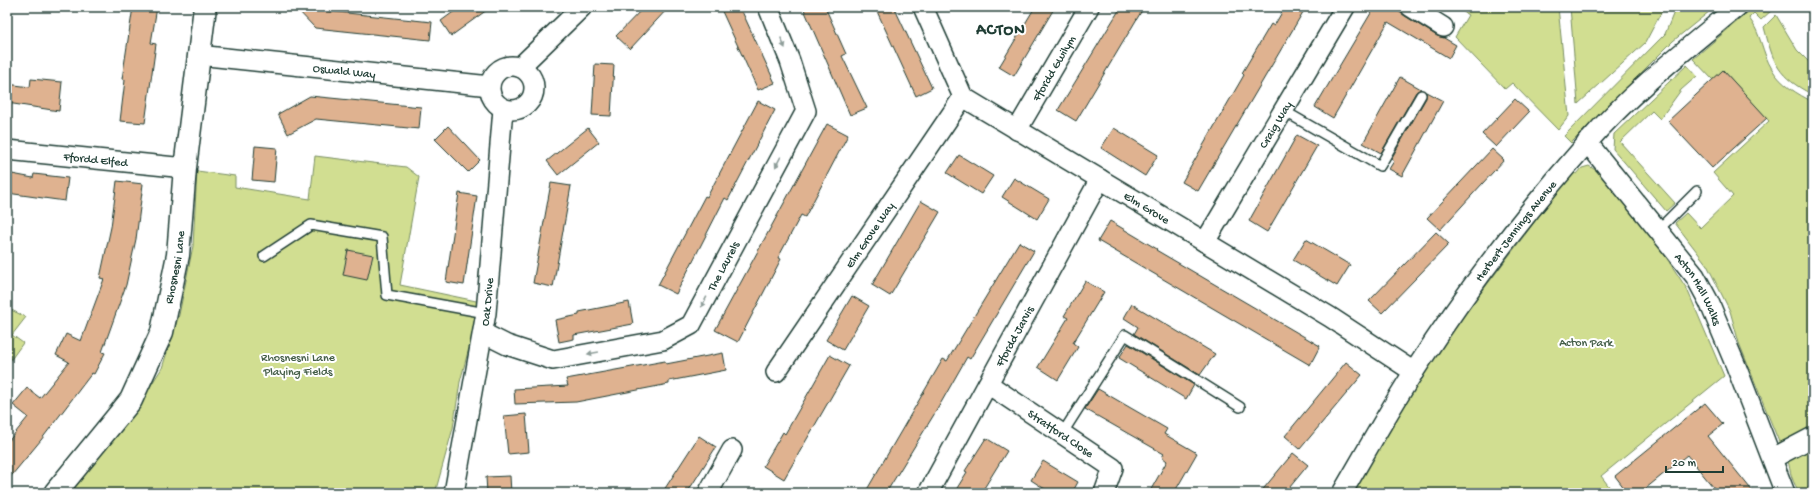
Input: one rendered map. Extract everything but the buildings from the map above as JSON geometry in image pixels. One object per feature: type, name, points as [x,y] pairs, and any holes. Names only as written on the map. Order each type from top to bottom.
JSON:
[{"type":"main road","name":"Rhosnesni Lane","points":[[55,493],[130,400],[162,332],[178,255],[185,168],[205,7]]},
{"type":"street","points":[[520,67],[582,7]]},
{"type":"street","name":"The Laurels","points":[[483,333],[507,345],[553,360],[663,340],[691,325],[806,111],[790,61],[768,7]]},
{"type":"street","points":[[922,7],[963,97]]},
{"type":"street","name":"Ffordd Gwilym","points":[[1017,130],[1089,7]]},
{"type":"street","name":"Craig Way","points":[[1205,242],[1345,7]]},
{"type":"street","points":[[1410,7],[1444,27]]},
{"type":"street","name":"Herbert Jennings Avenue","points":[[1342,493],[1414,372],[1459,304],[1516,228],[1587,142],[1636,92],[1737,7]]},
{"type":"street","name":"Oswald Way","points":[[198,55],[490,86]]},
{"type":"street","points":[[513,66],[520,67],[531,76],[535,90],[530,103],[518,110],[503,109],[493,100],[490,86],[495,74],[500,70],[513,66]]},
{"type":"street","name":"Elm Grove","points":[[963,97],[1330,317],[1414,372]]},
{"type":"street","name":"Elm Grove Way","points":[[776,372],[963,97]]},
{"type":"street","name":"Oak Drive","points":[[454,493],[486,313],[503,109]]},
{"type":"street","name":"Acton Hall Walks","points":[[1587,142],[1695,276],[1709,302],[1786,493]]},
{"type":"street","name":"Ffordd Elfed","points":[[7,150],[185,168]]},
{"type":"street","name":"Ffordd Jarvis","points":[[928,493],[1100,179]]},
{"type":"street","name":"Stratford Close","points":[[988,384],[1113,468],[1104,493]]},
{"type":"street","points":[[1773,458],[1813,437]]},
{"type":"street","points":[[708,493],[732,450]]},
{"type":"lane","points":[[1284,111],[1380,166],[1421,95]]},
{"type":"lane","points":[[1658,230],[1697,191]]},
{"type":"lane","points":[[264,256],[311,225],[382,237],[387,295],[486,313]]},
{"type":"lane","points":[[1062,434],[1124,335],[1240,407]]},
{"type":"green space","points":[[1456,7],[1558,7],[1569,116],[1558,130],[1512,83],[1505,89],[1455,37],[1468,15]]},
{"type":"green space","points":[[1570,7],[1664,7],[1645,43],[1578,104]]},
{"type":"green space","points":[[1676,7],[1715,7],[1673,41],[1571,143],[1564,136],[1665,34]]},
{"type":"green space","points":[[1754,7],[1769,7],[1772,10],[1761,20],[1754,13],[1749,18],[1756,30],[1772,69],[1780,80],[1813,102],[1813,430],[1781,447],[1739,343],[1730,311],[1707,265],[1675,223],[1686,213],[1700,228],[1733,196],[1713,173],[1769,121],[1723,70],[1713,80],[1693,59]]},
{"type":"green space","points":[[1776,15],[1797,50],[1813,66],[1813,95],[1792,82],[1784,75],[1774,60],[1764,27]]},
{"type":"green space","points":[[1687,65],[1697,76],[1681,90],[1660,119],[1652,111],[1620,142],[1675,203],[1666,211],[1613,149],[1614,134]]},
{"type":"green space","name":"Rhosnesni Lane Playing Fields","points":[[315,156],[406,167],[419,177],[400,285],[481,302],[460,382],[453,428],[435,493],[68,493],[131,416],[162,368],[179,315],[193,246],[197,171],[235,176],[235,187],[310,199]]},
{"type":"green space","name":"Acton Park","points":[[1589,166],[1597,171],[1652,236],[1687,289],[1724,376],[1601,476],[1614,493],[1349,493],[1374,450],[1426,372],[1433,356],[1573,171],[1577,174],[1582,168]]},
{"type":"green space","points":[[7,308],[26,317],[12,335],[23,343],[7,365]]},
{"type":"green space","points":[[1813,442],[1813,493],[1801,493],[1793,482],[1788,460]]},
{"type":"district","name":"ACTON","points":[[1001,28]]}]
